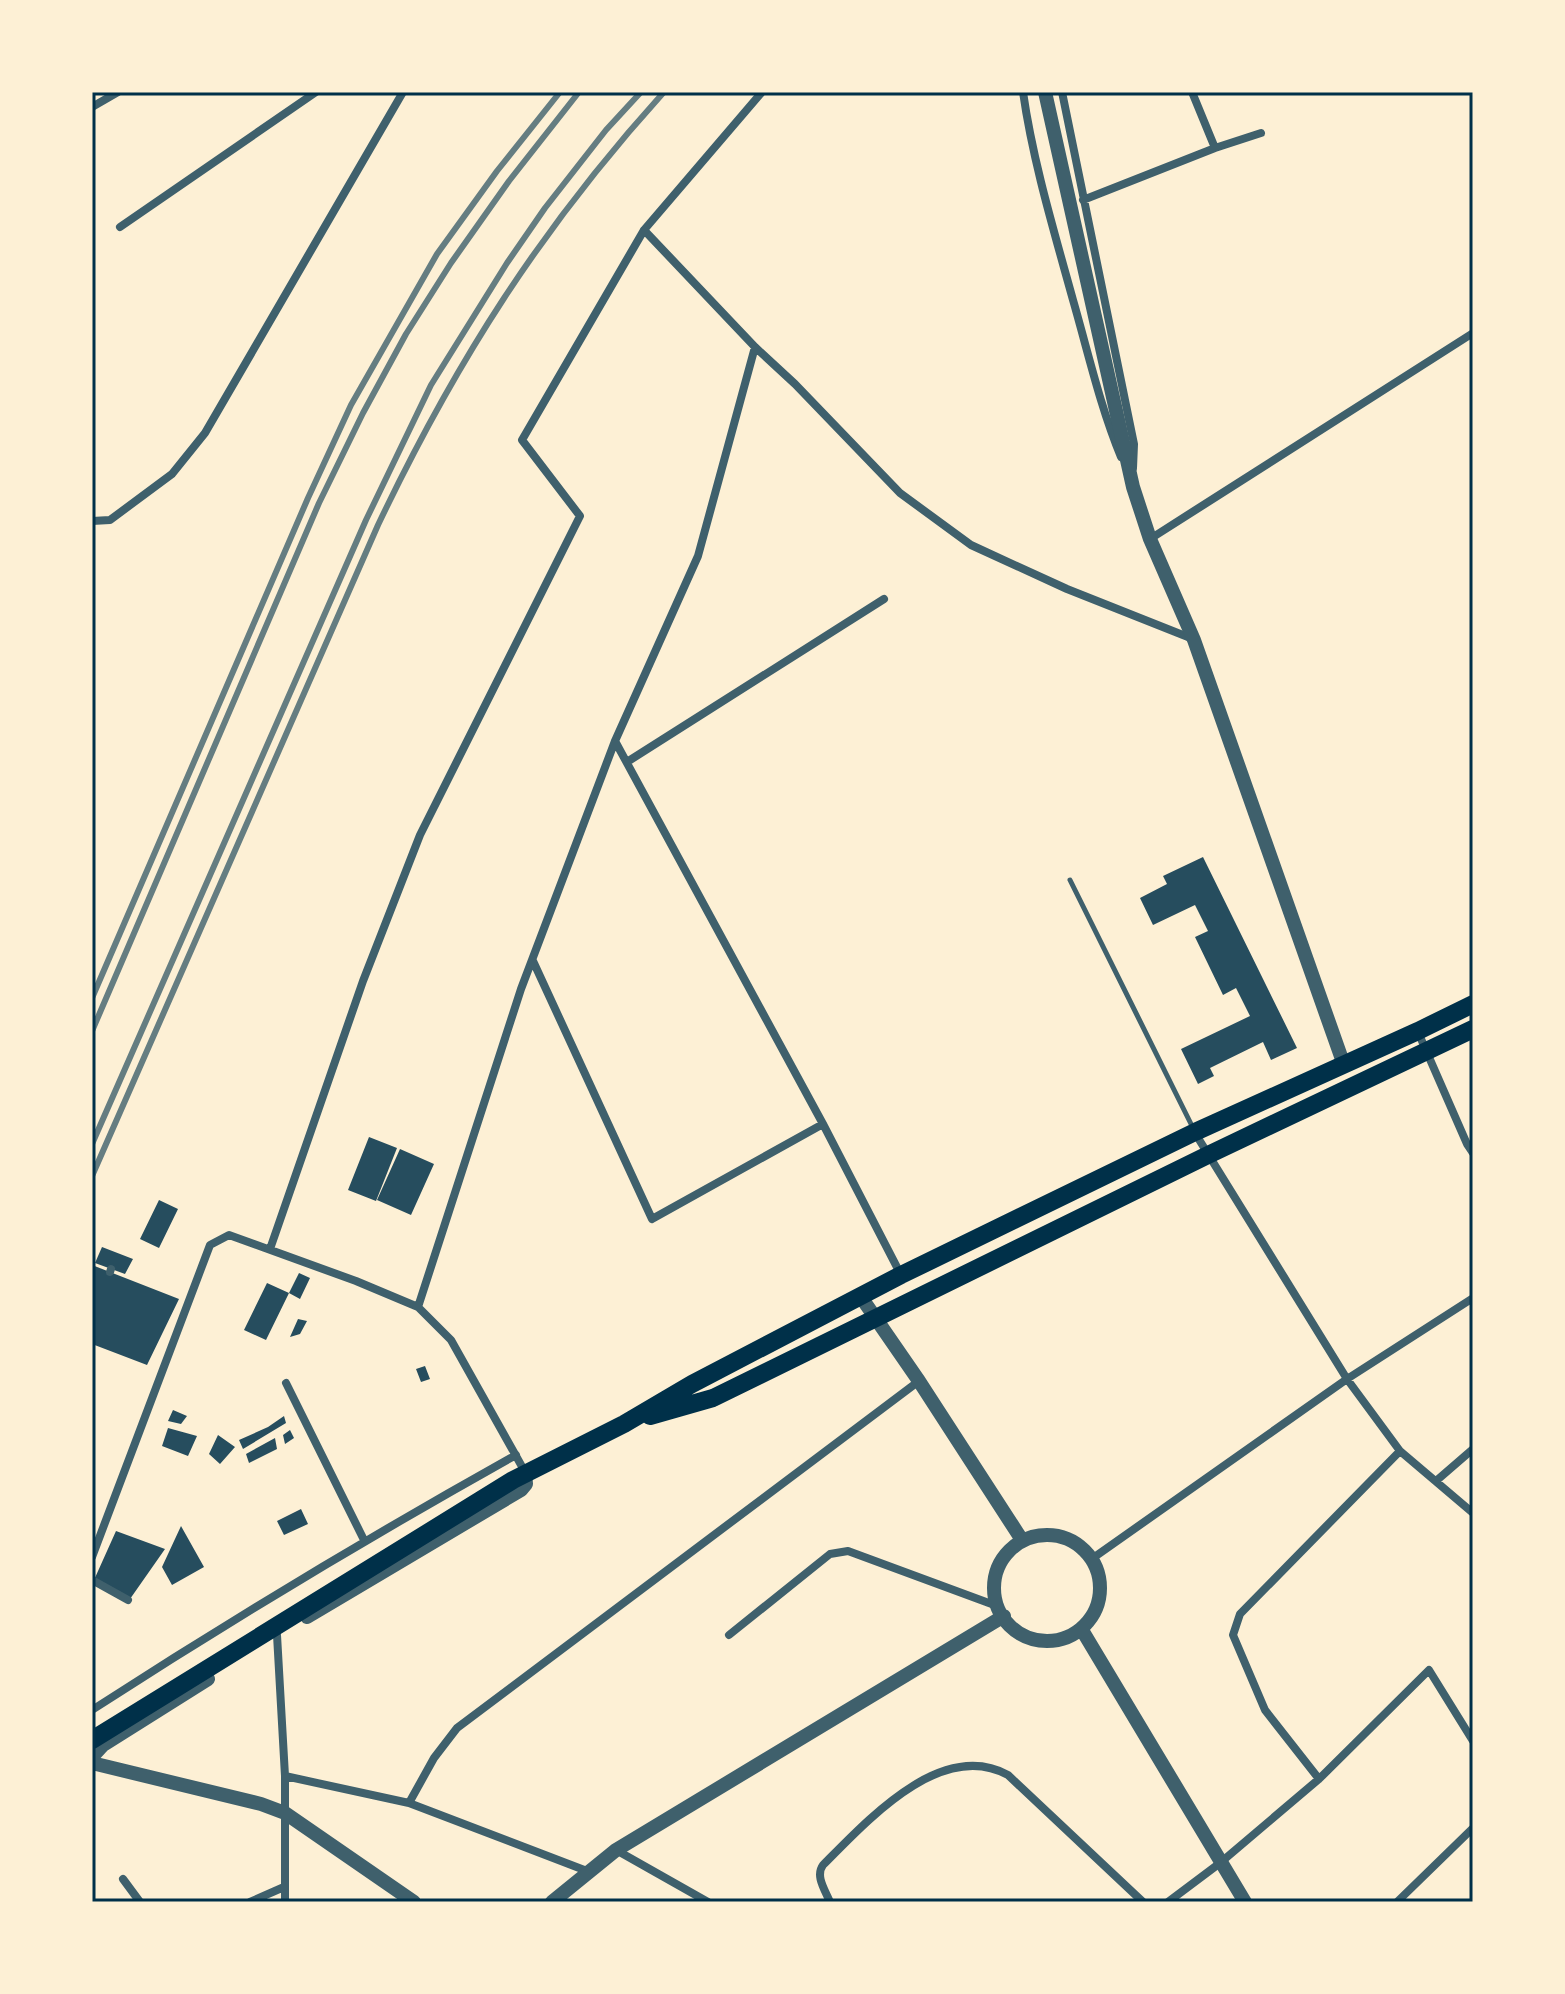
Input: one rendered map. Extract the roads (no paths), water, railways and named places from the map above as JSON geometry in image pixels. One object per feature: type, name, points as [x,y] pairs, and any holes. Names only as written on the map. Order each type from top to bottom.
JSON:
[{"type":"main road","points":[[92,1740],[519,1476],[624,1424],[692,1384],[901,1275],[1195,1132],[1473,1004]]},
{"type":"main road","points":[[624,1424],[713,1398],[1473,1029]]},
{"type":"street","points":[[92,107],[118,92]]},
{"type":"street","points":[[120,227],[316,92]]},
{"type":"street","points":[[92,521],[110,520],[172,474],[205,433],[403,92]]},
{"type":"street","points":[[270,1249],[363,981],[420,835],[580,516],[522,440],[644,230],[762,92]]},
{"type":"street","points":[[1023,92],[1045,193],[1108,426],[1150,539],[1194,640],[1344,1065]]},
{"type":"street","points":[[1045,92],[1133,487]]},
{"type":"street","points":[[1062,92],[1134,444],[1133,487]]},
{"type":"street","points":[[1192,92],[1215,148]]},
{"type":"street","points":[[1083,200],[1261,133]]},
{"type":"street","points":[[644,230],[900,493],[971,545],[1067,589],[1194,640]]},
{"type":"street","points":[[1150,539],[1473,333]]},
{"type":"street","points":[[418,1307],[521,989],[615,741],[698,556],[755,347]]},
{"type":"street","points":[[627,762],[884,599]]},
{"type":"street","points":[[615,741],[823,1124],[901,1275]]},
{"type":"street","points":[[533,961],[652,1219],[823,1124]]},
{"type":"street","points":[[1418,1031],[1473,1153]]},
{"type":"street","points":[[1195,1132],[1347,1379],[1400,1451],[1473,1513]]},
{"type":"street","points":[[92,1557],[210,1245],[229,1235],[418,1307],[451,1340],[516,1455],[519,1476],[526,1484],[521,1490],[277,1635],[103,1745],[92,1757]]},
{"type":"street","points":[[861,1297],[1022,1540]]},
{"type":"street","points":[[1093,1558],[1347,1379],[1473,1298]]},
{"type":"street","points":[[409,1803],[434,1758],[457,1728],[919,1381]]},
{"type":"street","points":[[286,1383],[364,1540]]},
{"type":"street","points":[[1436,1481],[1473,1449]]},
{"type":"street","points":[[1319,1779],[1265,1710],[1233,1635],[1240,1614],[1400,1451]]},
{"type":"street","points":[[92,1710],[227,1622],[364,1540],[516,1455]]},
{"type":"street","points":[[1047,1534],[1073,1540],[1093,1558],[1101,1583],[1097,1609],[1082,1630],[1059,1641],[1033,1640],[1011,1627],[1000,1611],[994,1581],[1003,1557],[1022,1540],[1047,1534]]},
{"type":"street","points":[[729,1635],[830,1554],[839,1551],[848,1551],[1000,1611]]},
{"type":"street","points":[[92,1580],[128,1600]]},
{"type":"street","points":[[552,1902],[616,1850],[1000,1611]]},
{"type":"street","points":[[1082,1630],[1245,1902]]},
{"type":"street","points":[[277,1635],[285,1776],[285,1902]]},
{"type":"street","points":[[1168,1902],[1220,1863],[1319,1779],[1429,1670],[1473,1741]]},
{"type":"street","points":[[92,1764],[261,1804],[285,1813],[414,1902]]},
{"type":"street","points":[[830,1902],[819,1876],[823,1865],[876,1815],[931,1775],[963,1766],[991,1767],[1008,1775],[1143,1902]]},
{"type":"street","points":[[285,1776],[409,1803],[587,1871]]},
{"type":"street","points":[[1397,1902],[1473,1828]]},
{"type":"street","points":[[616,1850],[708,1902]]},
{"type":"street","points":[[123,1879],[140,1902]]},
{"type":"street","points":[[250,1902],[284,1887]]},
{"type":"lane","points":[[1070,880],[1195,1132]]},
{"type":"railway","points":[[92,998],[351,405],[437,254],[497,171],[560,92]]},
{"type":"railway","points":[[92,1031],[319,503],[363,413],[406,334],[451,263],[509,181],[579,92]]},
{"type":"railway","points":[[92,1144],[366,520],[431,385],[545,208],[606,130],[641,92]]},
{"type":"railway","points":[[92,1176],[378,525],[438,407],[504,298],[540,246],[578,194],[664,92]]}]
